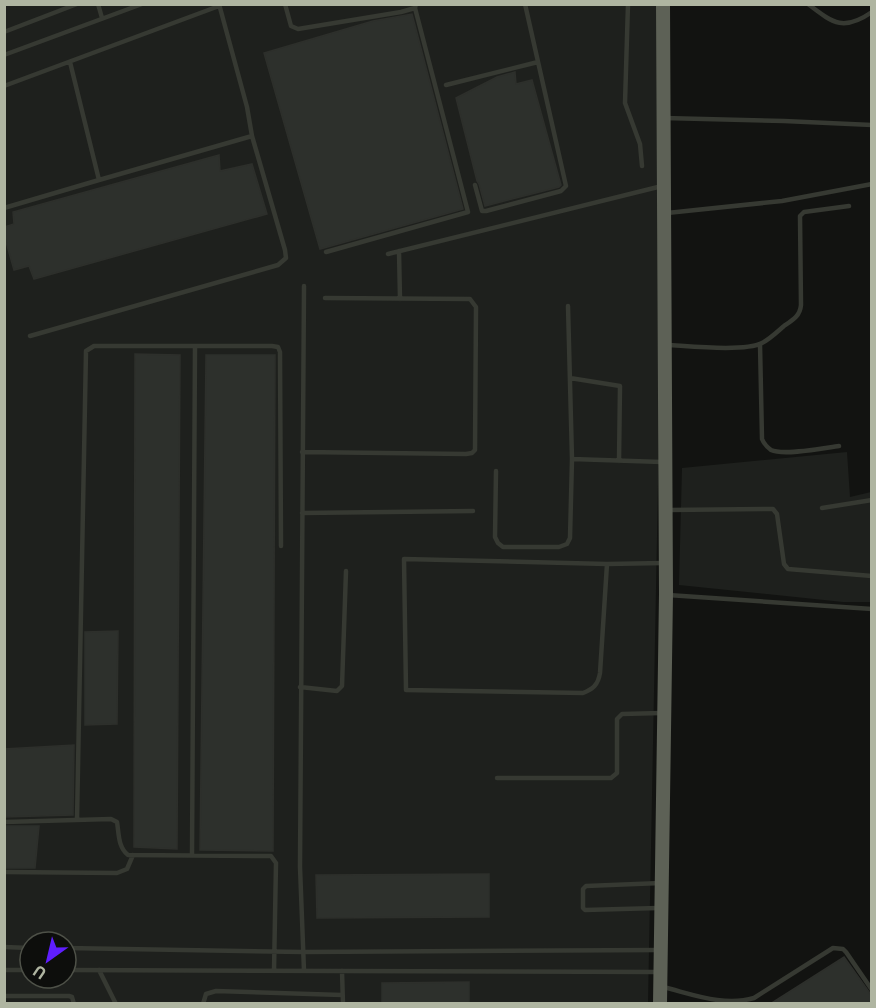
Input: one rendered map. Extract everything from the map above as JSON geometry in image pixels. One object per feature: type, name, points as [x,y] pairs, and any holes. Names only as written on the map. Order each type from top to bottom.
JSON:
[{"type":"highway","points":[[660,1004],[666,594],[663,4]]},
{"type":"lane","points":[[4,32],[77,4]]},
{"type":"lane","points":[[98,4],[102,18]]},
{"type":"lane","points":[[4,55],[142,4]]},
{"type":"lane","points":[[285,4],[291,26],[298,29],[401,12],[416,6],[468,212],[326,252]]},
{"type":"lane","points":[[475,184],[483,211],[561,191],[566,186],[525,4]]},
{"type":"lane","points":[[628,4],[625,103],[640,144],[642,166]]},
{"type":"lane","points":[[808,4],[832,22],[847,24],[872,12]]},
{"type":"lane","points":[[4,86],[219,5],[286,258],[282,262],[30,336]]},
{"type":"lane","points":[[70,62],[99,180]]},
{"type":"lane","points":[[446,86],[538,62]]},
{"type":"lane","points":[[664,118],[872,125]]},
{"type":"lane","points":[[4,208],[252,136]]},
{"type":"lane","points":[[664,214],[782,201],[872,184]]},
{"type":"lane","points":[[387,254],[664,185]]},
{"type":"lane","points":[[664,344],[728,348],[760,344],[795,318],[800,312],[801,213],[849,206]]},
{"type":"lane","points":[[399,251],[400,299]]},
{"type":"lane","points":[[304,286],[300,687],[300,867],[304,971]]},
{"type":"lane","points":[[302,452],[466,454],[474,452],[476,441],[476,308],[470,299],[325,298]]},
{"type":"lane","points":[[496,471],[495,537],[498,543],[503,547],[560,547],[567,544],[570,538],[572,459],[568,306]]},
{"type":"lane","points":[[760,344],[764,444],[774,451],[804,451],[839,446]]},
{"type":"lane","points":[[77,820],[86,351],[94,346],[278,347],[280,352],[281,546]]},
{"type":"lane","points":[[192,855],[195,346]]},
{"type":"lane","points":[[570,378],[620,386],[619,461]]},
{"type":"lane","points":[[572,459],[665,463]]},
{"type":"lane","points":[[822,508],[872,500]]},
{"type":"lane","points":[[666,510],[773,509],[777,514],[784,564],[788,569],[872,576]]},
{"type":"lane","points":[[302,513],[473,511]]},
{"type":"lane","points":[[607,564],[600,673],[598,682],[590,690],[583,693],[406,690],[404,559],[607,564],[666,563]]},
{"type":"lane","points":[[300,687],[337,691],[342,686],[346,571]]},
{"type":"lane","points":[[666,594],[872,609]]},
{"type":"lane","points":[[497,778],[611,778],[617,773],[618,716],[664,712]]},
{"type":"lane","points":[[4,822],[111,819],[115,820],[123,850],[128,855],[273,857],[276,863],[274,971]]},
{"type":"lane","points":[[4,872],[117,873],[127,869],[133,855]]},
{"type":"lane","points":[[661,883],[586,886],[583,889],[583,908],[585,910],[661,908]]},
{"type":"lane","points":[[78,970],[342,971],[660,979],[702,996],[726,1002],[740,1002],[754,998],[837,947],[846,952],[872,990]]},
{"type":"lane","points":[[78,948],[303,952],[660,950]]},
{"type":"lane","points":[[99,970],[116,1004]]},
{"type":"lane","points":[[342,971],[343,1004]]},
{"type":"lane","points":[[203,1004],[206,994],[216,991],[342,995]]},
{"type":"lane","points":[[4,996],[71,996],[74,1004]]},
{"type":"lane","points":[[702,996],[704,1004]]},
{"type":"shaded area","points":[[5,5],[657,5],[664,174],[648,1003],[5,1004]]},
{"type":"shaded area","points":[[847,452],[850,497],[871,492],[871,602],[843,602],[679,585],[682,468]]},
{"type":"building","points":[[412,14],[463,209],[320,249],[264,53],[373,21]]},
{"type":"building","points":[[515,72],[516,84],[532,80],[561,185],[485,206],[456,98],[497,77]]},
{"type":"building","points":[[219,155],[220,171],[252,164],[267,214],[34,279],[29,266],[14,270],[4,235],[4,227],[14,224],[13,212]]},
{"type":"building","points":[[135,354],[180,355],[177,849],[134,847]]},
{"type":"building","points":[[206,355],[275,355],[273,851],[200,850]]},
{"type":"building","points":[[118,631],[117,724],[85,725],[85,632]]},
{"type":"building","points":[[74,745],[73,815],[4,817],[4,749]]},
{"type":"building","points":[[4,826],[39,826],[35,868],[4,868]]},
{"type":"building","points":[[489,874],[489,917],[317,918],[316,875]]},
{"type":"building","points":[[844,957],[872,996],[872,1004],[770,1004]]},
{"type":"building","points":[[469,982],[469,1004],[382,1004],[382,983]]}]
